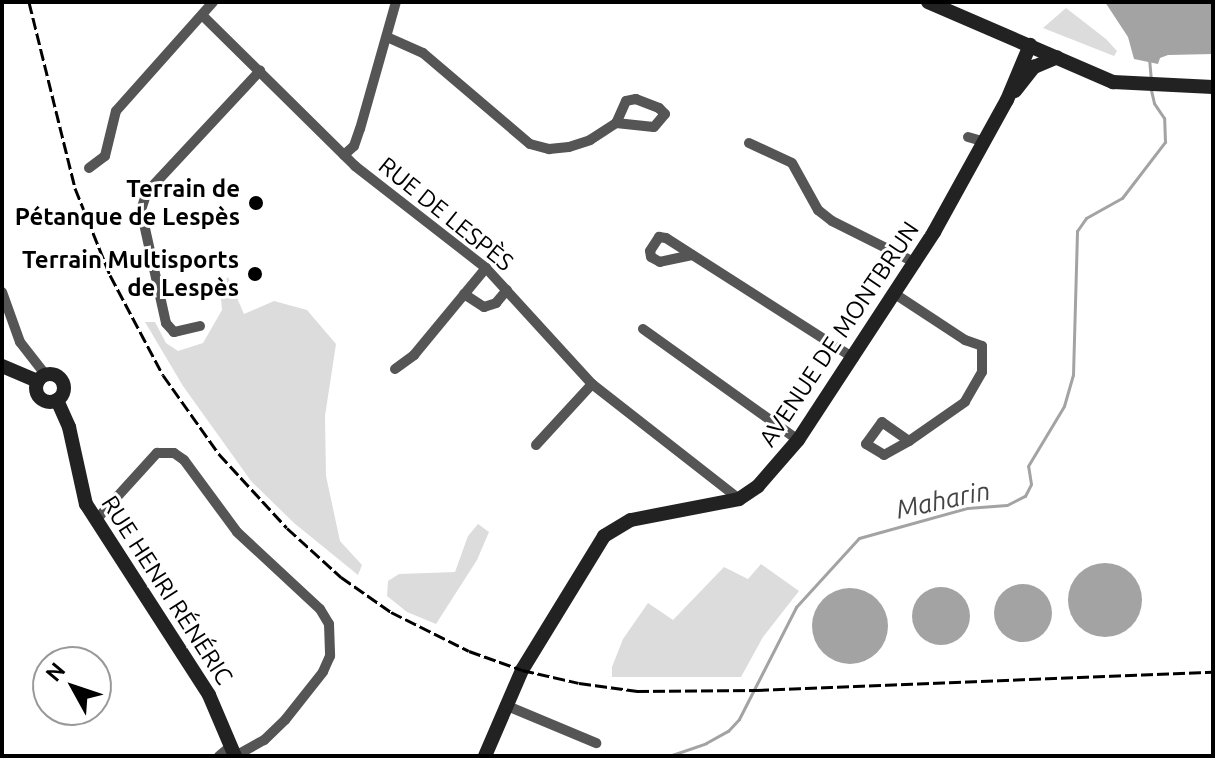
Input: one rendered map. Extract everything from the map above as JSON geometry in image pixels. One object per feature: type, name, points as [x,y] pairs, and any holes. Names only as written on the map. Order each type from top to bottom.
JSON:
[{"type":"street","points":[[89,168],[105,156],[116,111],[213,2]]},
{"type":"street","points":[[344,155],[354,146],[396,2]]},
{"type":"street","points":[[928,2],[1113,82],[1213,87]]},
{"type":"street","name":"RUE DE LESPÈS","points":[[203,16],[344,155],[415,215],[486,268],[592,384],[739,499]]},
{"type":"street","points":[[387,37],[423,53],[530,144],[549,149],[569,147],[590,140],[616,123]]},
{"type":"street","name":"AVENUE DE MONTBRUN","points":[[485,756],[505,705],[528,660],[604,536],[631,520],[739,499],[758,486],[798,440],[916,263],[1007,100],[1030,45]]},
{"type":"street","points":[[1007,100],[1034,67],[1057,57]]},
{"type":"street","points":[[200,326],[174,332],[166,323],[141,210],[147,192],[260,71]]},
{"type":"street","points":[[968,137],[985,142]]},
{"type":"street","points":[[749,143],[792,163],[818,210],[832,221],[916,263]]},
{"type":"street","points":[[692,255],[854,358]]},
{"type":"street","points":[[395,369],[414,355],[486,268]]},
{"type":"street","points":[[464,294],[484,307],[496,303],[507,290]]},
{"type":"street","points":[[2,292],[20,342],[41,378]]},
{"type":"street","points":[[895,294],[965,340],[982,346],[982,372],[965,402],[909,441]]},
{"type":"street","points":[[643,329],[798,440]]},
{"type":"street","points":[[2,366],[41,378],[58,376],[63,384],[63,393],[57,400],[48,402],[40,398],[36,390],[41,378]]},
{"type":"street","points":[[536,445],[592,384]]},
{"type":"street","name":"RUE HENRI RÉNÉRIC","points":[[57,400],[69,427],[81,493],[209,695],[233,751]]},
{"type":"street","points":[[96,520],[157,453],[174,453],[184,460],[237,532],[320,609],[329,624],[330,656],[323,672],[285,720],[264,740],[219,756]]},
{"type":"street","points":[[505,705],[596,743]]},
{"type":"shaded area","points":[[1105,2],[1213,2],[1213,54],[1168,55],[1160,58],[1158,64],[1134,59],[1128,37]]},
{"type":"shaded area","points":[[1066,8],[1106,39],[1117,51],[1114,56],[1043,28]]},
{"type":"shaded area","points":[[228,277],[244,314],[274,301],[307,310],[336,344],[325,416],[326,476],[340,541],[362,565],[358,575],[294,523],[251,481],[183,386],[145,322],[155,322],[166,343],[178,351],[203,343],[222,310],[220,288]]},
{"type":"shaded area","points":[[478,524],[489,532],[477,560],[436,624],[407,612],[387,596],[388,581],[399,574],[455,572],[468,536]]},
{"type":"shaded area","points":[[1105,563],[1126,569],[1136,579],[1142,600],[1136,621],[1126,631],[1105,637],[1084,631],[1074,621],[1068,600],[1074,579],[1084,569]]},
{"type":"shaded area","points":[[761,564],[799,591],[763,637],[741,677],[612,677],[612,667],[623,639],[648,603],[673,620],[724,567],[748,579]]},
{"type":"shaded area","points":[[1023,584],[1044,592],[1052,613],[1044,634],[1023,642],[1002,634],[994,613],[1002,592]]},
{"type":"shaded area","points":[[941,587],[962,595],[970,616],[962,637],[941,645],[920,637],[912,616],[920,595]]},
{"type":"shaded area","points":[[850,588],[864,591],[877,599],[885,612],[888,626],[885,640],[877,653],[864,661],[850,664],[836,661],[823,653],[815,640],[812,626],[815,612],[823,599],[836,591]]},
{"type":"waterway","name":"Maharin","points":[[1149,58],[1151,79]]},
{"type":"waterway","name":"Maharin","points":[[669,756],[706,743],[728,731],[739,719],[796,607],[859,538],[967,508],[1007,505],[1025,496],[1031,484],[1028,466],[1064,406],[1073,375],[1077,231],[1086,218],[1122,198],[1165,142],[1164,118],[1154,103],[1151,90]]},
{"type":"railway","points":[[29,2],[75,188],[110,275],[163,375],[219,454],[287,528],[341,577],[391,612],[469,651],[522,670],[579,683],[637,691],[757,690],[1213,672]]},
{"type":"place","name":"Terrain de Pétanque de Lespès","points":[[256,203]]},
{"type":"place","name":"Terrain Multisports de Lespès","points":[[255,274]]}]
